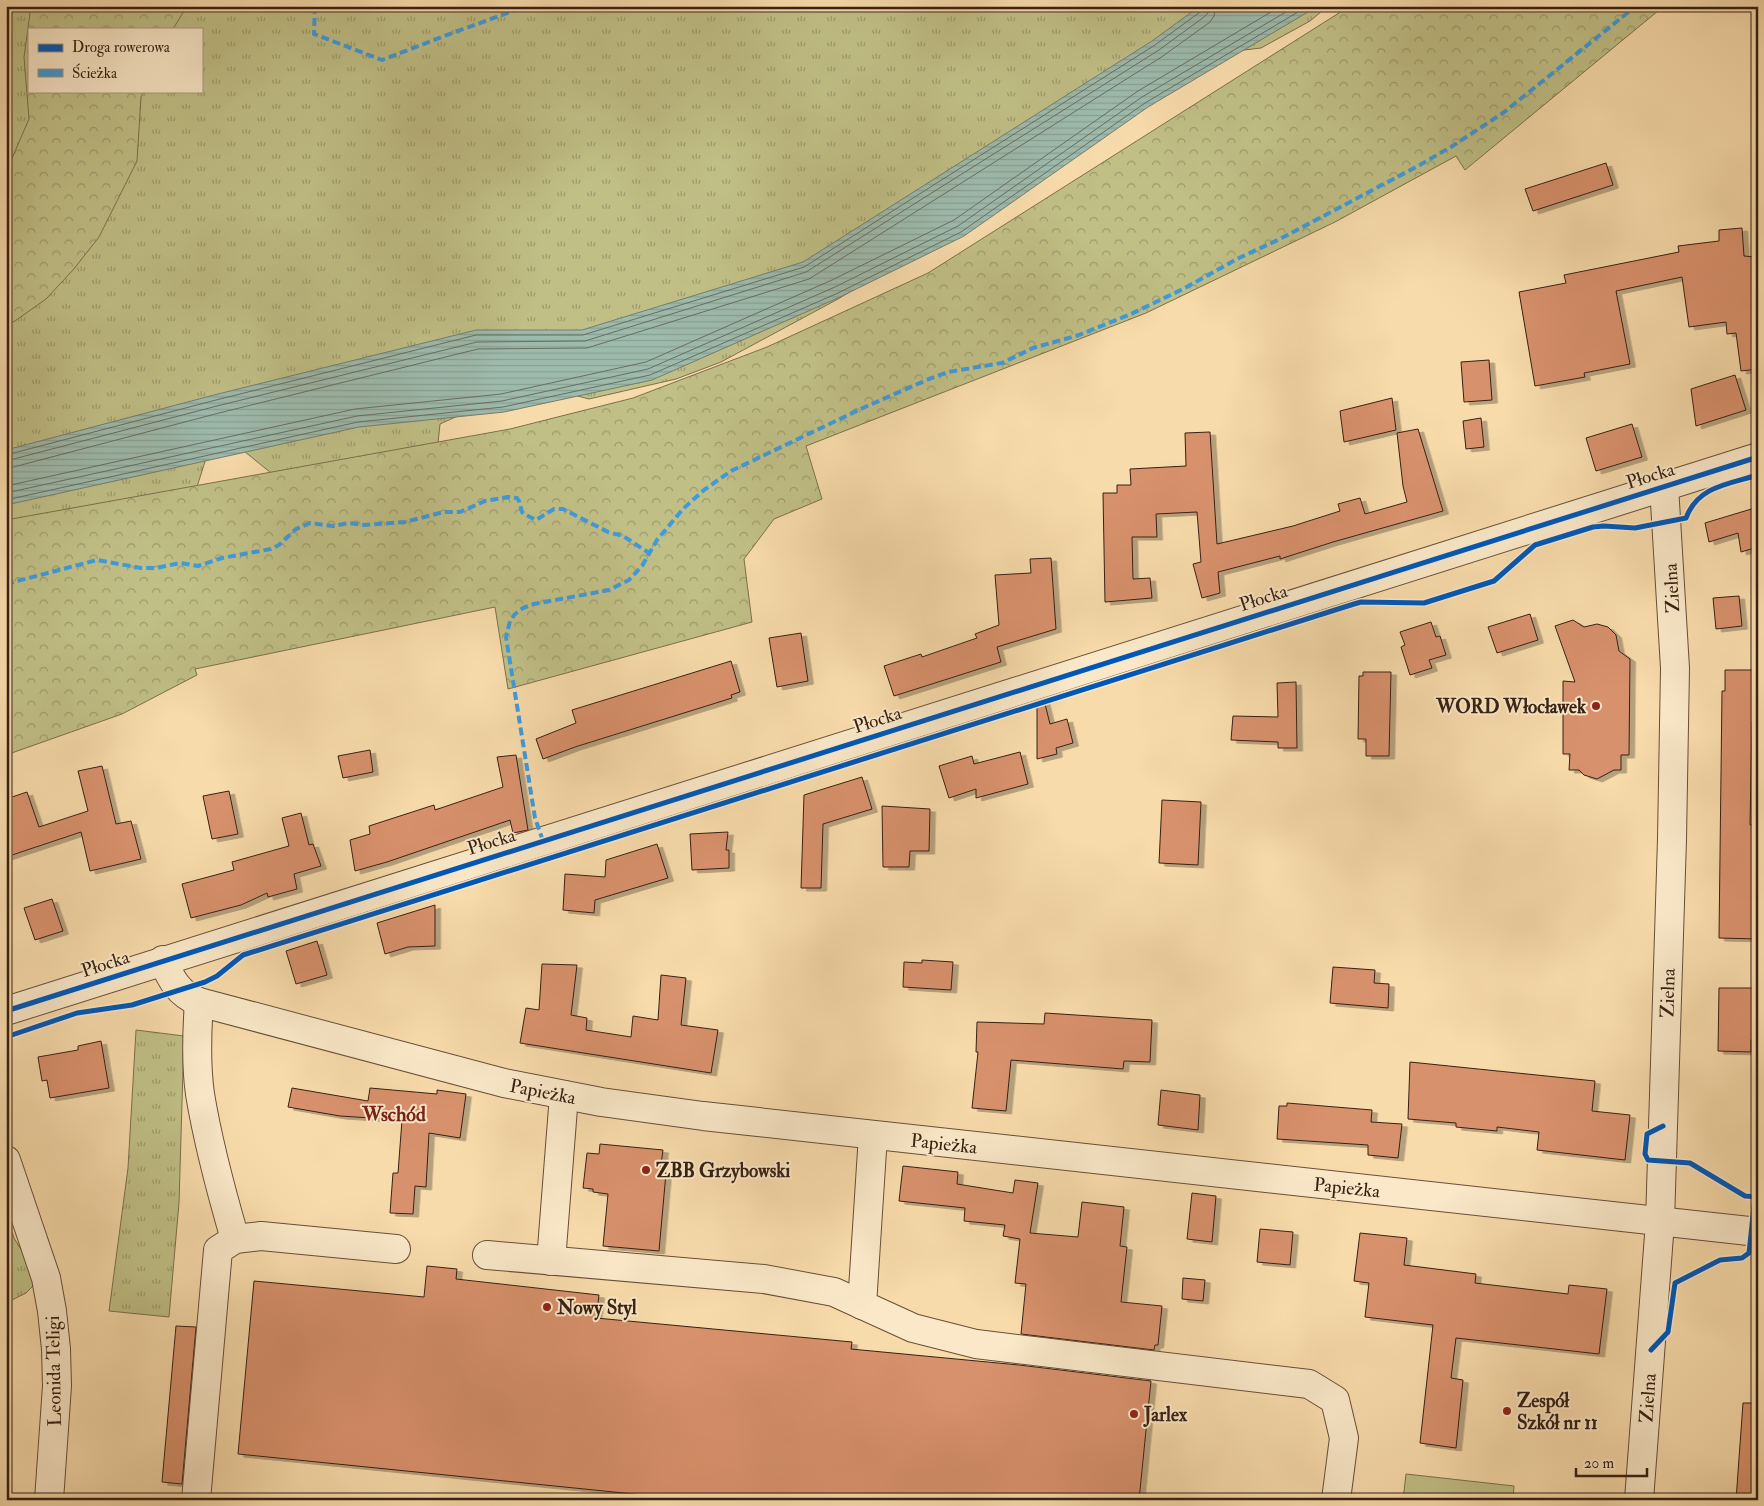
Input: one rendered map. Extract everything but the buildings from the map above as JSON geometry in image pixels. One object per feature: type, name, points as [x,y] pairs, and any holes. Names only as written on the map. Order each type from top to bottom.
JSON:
[{"type":"street","name":"Płocka","points":[[6,1011],[162,960],[1758,457]]},
{"type":"street","name":"Zielna","points":[[1639,1500],[1660,1222],[1675,706],[1675,660],[1664,486]]},
{"type":"street","name":"Papieżka","points":[[162,960],[173,984],[189,998],[200,1002],[504,1083],[564,1095],[704,1116],[1758,1232]]},
{"type":"street","points":[[200,1002],[197,1027],[200,1092],[216,1173],[235,1239]]},
{"type":"street","points":[[551,1261],[564,1095]]},
{"type":"street","points":[[862,1305],[873,1135]]},
{"type":"street","name":"Leonida Teligi","points":[[6,1160],[46,1278],[52,1311],[57,1386],[48,1500]]},
{"type":"street","points":[[196,1500],[218,1250],[235,1239],[261,1236],[396,1249]]},
{"type":"street","points":[[487,1255],[764,1279],[834,1292],[913,1328],[976,1344],[1309,1384],[1335,1400],[1344,1438],[1336,1500]]},
{"type":"green space","points":[[6,6],[1328,6],[1310,21],[1261,48],[1219,53],[891,267],[838,299],[721,362],[676,379],[589,399],[547,388],[469,411],[440,424],[435,473],[276,477],[239,447],[209,449],[195,493],[6,543]]},
{"type":"green space","points":[[31,6],[187,6],[174,28],[28,28],[28,92],[144,92],[141,97],[137,161],[99,237],[73,270],[46,299],[15,321],[6,325],[6,172],[29,119],[24,57]]},
{"type":"green space","points":[[1350,6],[1664,6],[1465,170],[1456,156],[1335,222],[1146,313],[806,446],[822,499],[774,519],[744,559],[752,622],[508,689],[495,607],[195,669],[197,675],[122,714],[6,755],[6,520],[510,429],[633,398],[767,347],[928,273]]},
{"type":"green space","points":[[136,1030],[184,1036],[179,1203],[169,1317],[109,1311],[128,1168]]},
{"type":"green space","points":[[6,1212],[14,1238],[30,1264],[35,1284],[26,1293],[10,1301],[6,1297]]},
{"type":"green space","points":[[1406,1474],[1514,1486],[1513,1500],[1403,1500]]},
{"type":"water","points":[[1200,6],[1318,6],[1148,107],[964,236],[840,297],[652,380],[504,412],[359,427],[6,505],[6,450],[214,395],[476,330],[582,330],[803,262],[1152,41]]},
{"type":"marked path","points":[[315,6],[314,34],[382,60],[527,6]]},
{"type":"marked path","points":[[543,841],[535,818],[506,637],[510,621],[515,614],[523,608],[534,604],[609,590],[629,580],[642,566],[657,540],[683,509],[704,490],[731,471],[865,407],[929,379],[948,372],[1002,363],[1033,348],[1079,335],[1131,314],[1280,239],[1418,166],[1503,113],[1636,6]]},
{"type":"marked path","points":[[6,584],[97,560],[141,568],[156,568],[180,563],[198,566],[222,558],[271,549],[279,545],[296,529],[310,523],[333,526],[349,523],[365,525],[405,522],[444,512],[460,512],[485,501],[508,497],[517,498],[522,512],[536,520],[554,509],[563,509],[608,532],[623,536],[649,553]]},
{"type":"cycle path","points":[[6,1011],[1758,457]]},
{"type":"cycle path","points":[[6,1037],[77,1013],[132,1005],[205,982],[217,976],[243,955],[1354,604],[1361,602],[1424,603],[1494,581],[1535,545],[1593,527],[1635,528],[1686,518],[1691,507],[1706,493],[1726,484],[1758,475]]},
{"type":"cycle path","points":[[1663,1126],[1647,1134],[1645,1154],[1648,1160],[1690,1163],[1745,1196],[1758,1197]]},
{"type":"cycle path","points":[[1651,1350],[1668,1332],[1675,1283],[1720,1260],[1742,1258],[1749,1253],[1755,1197]]},
{"type":"place","name":"WORD Włocławek","points":[[1596,706]]},
{"type":"place","name":"ZBB Grzybowski","points":[[646,1170]]},
{"type":"place","name":"Nowy Styl","points":[[547,1307]]},
{"type":"place","name":"Zespół Szkół nr 11","points":[[1507,1411]]},
{"type":"place","name":"Jarlex","points":[[1134,1414]]},
{"type":"district","name":"Wschód","points":[[394,1114]]}]
